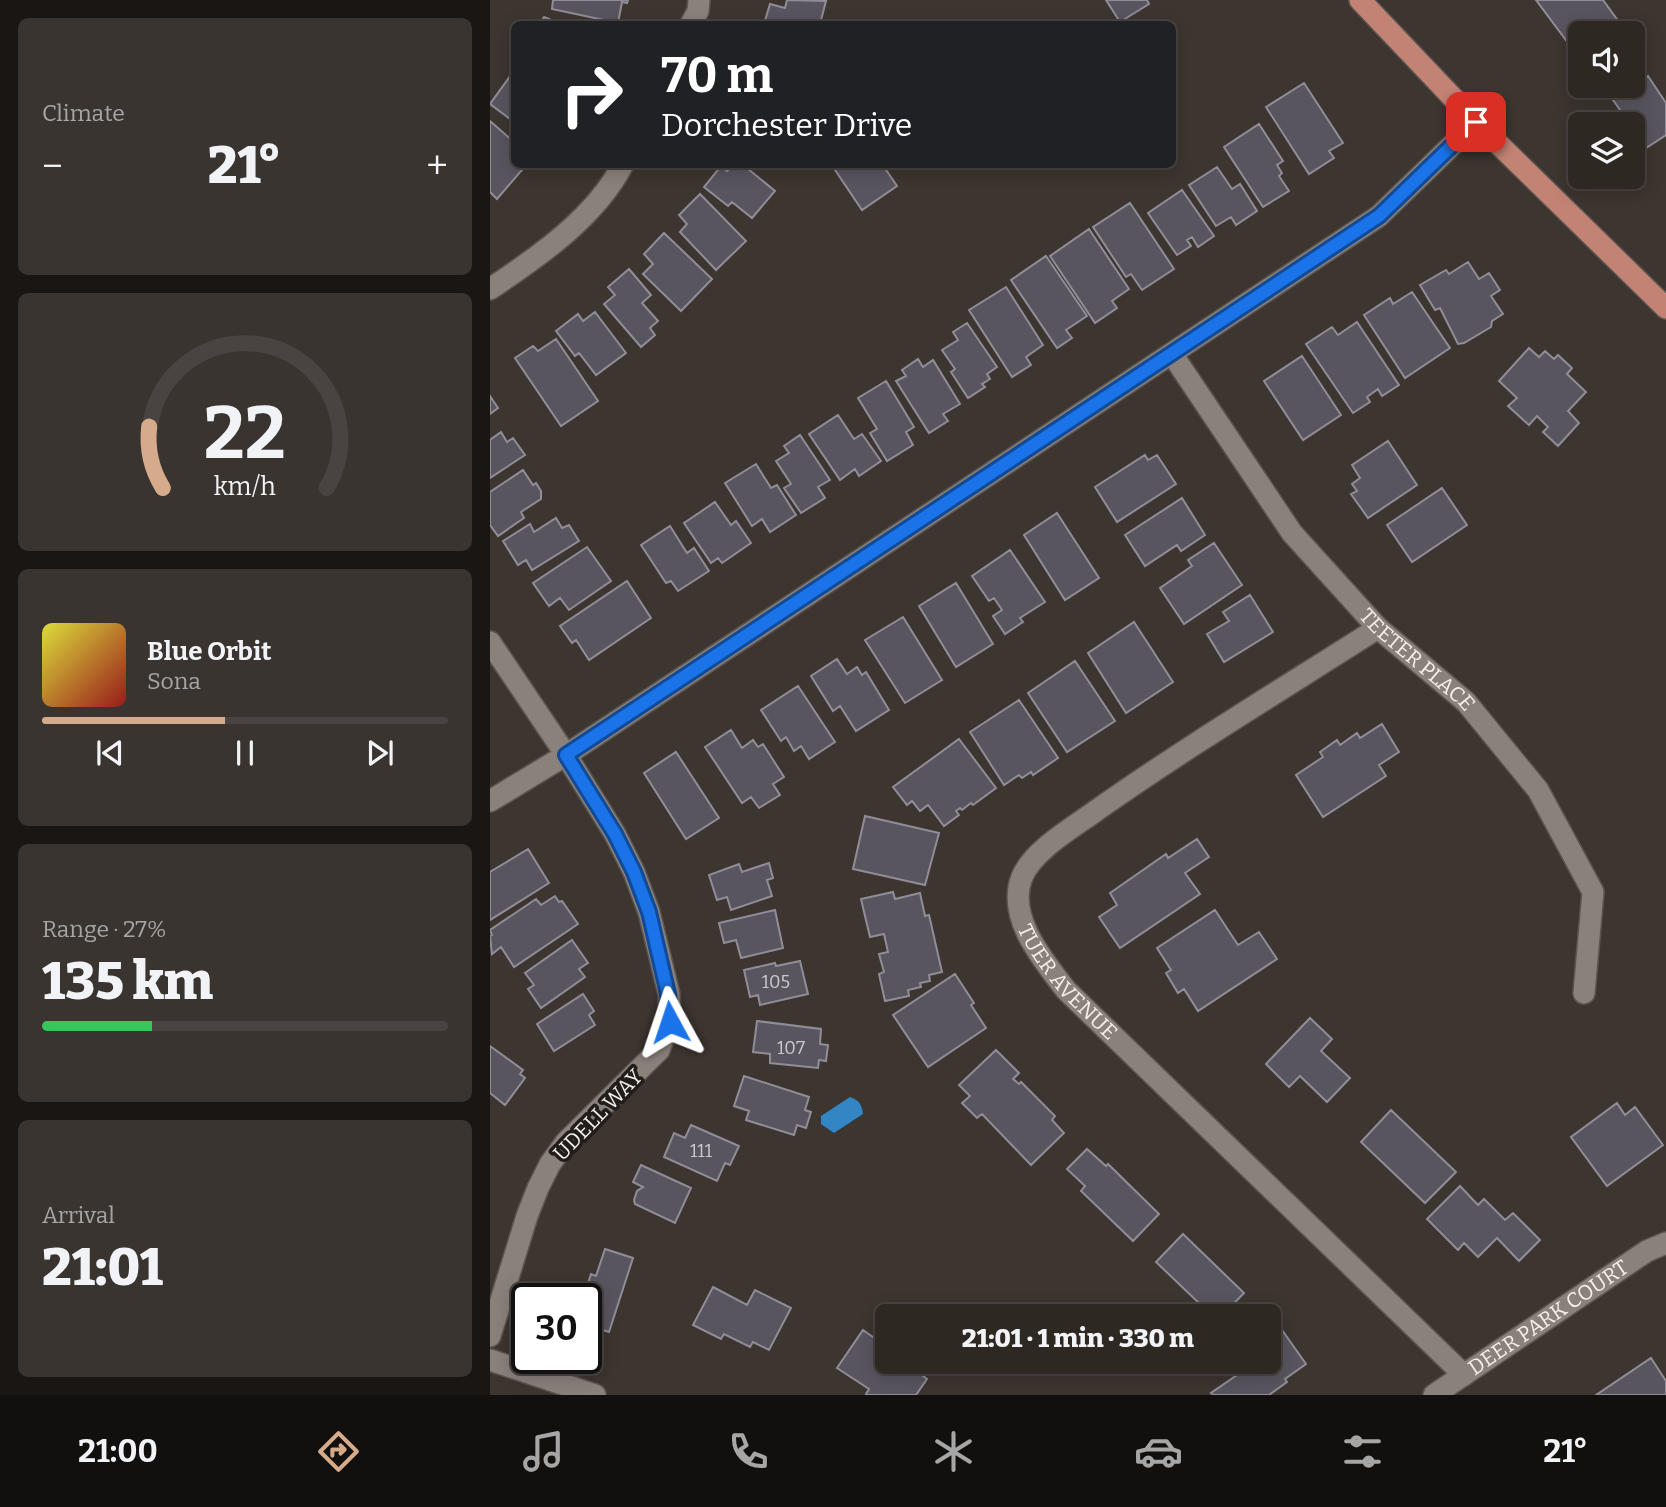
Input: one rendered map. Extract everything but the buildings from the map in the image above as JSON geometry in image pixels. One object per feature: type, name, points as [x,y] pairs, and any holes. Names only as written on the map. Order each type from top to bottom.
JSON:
[{"type":"main road","points":[[1360,0],[1476,122],[1666,308]]},
{"type":"street","points":[[693,21],[698,11],[699,0]]},
{"type":"street","points":[[490,802],[566,755],[1379,216],[1476,122]]},
{"type":"street","points":[[490,289],[531,261],[579,222],[620,168]]},
{"type":"street","name":"TEETER PLACE","points":[[1172,354],[1292,533],[1378,628],[1466,702],[1538,790],[1592,892],[1584,993]]},
{"type":"street","name":"TUER AVENUE","points":[[1378,628],[1142,779],[1059,838],[1030,862],[1021,878],[1018,908],[1037,952],[1066,990],[1464,1375]]},
{"type":"street","name":"UDELL WAY","points":[[490,642],[566,755],[615,834],[634,872],[649,912],[668,994],[670,1022],[659,1050],[566,1142],[550,1164],[527,1216],[490,1336]]},
{"type":"street","name":"DEER PARK COURT","points":[[1434,1395],[1647,1251],[1666,1243]]},
{"type":"street","points":[[490,1360],[595,1395]]},
{"type":"water","points":[[850,1097],[860,1103],[863,1114],[834,1133],[821,1124],[821,1116]]},
{"type":"route","points":[[670,1022],[668,994],[649,912],[634,872],[615,834],[566,755],[1379,216],[1476,122]]}]
